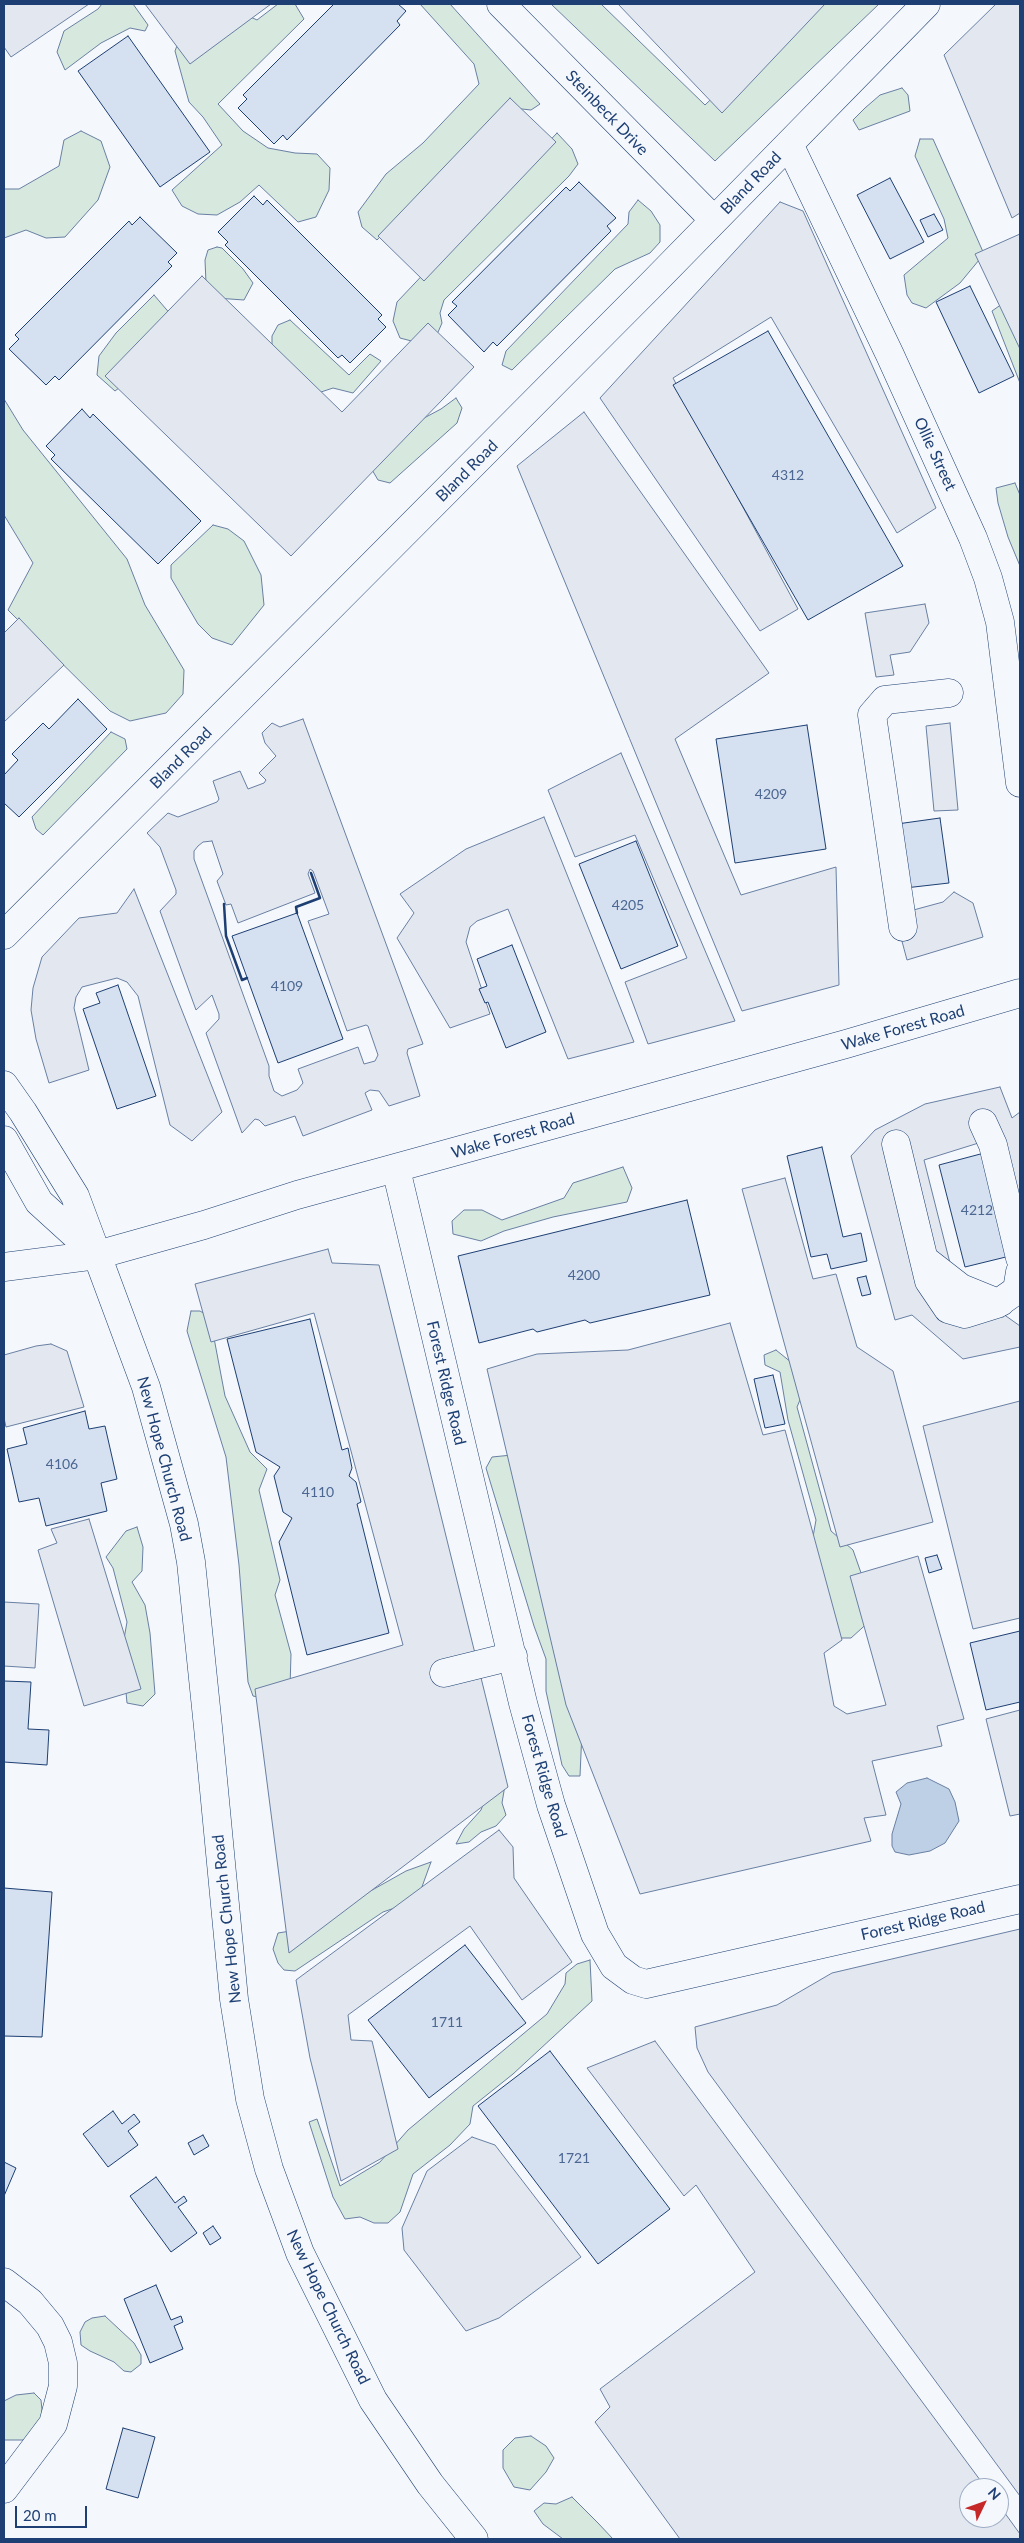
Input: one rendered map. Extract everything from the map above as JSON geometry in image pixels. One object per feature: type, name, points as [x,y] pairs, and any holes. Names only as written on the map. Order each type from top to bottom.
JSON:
[{"type":"street","name":"Steinbeck Drive","points":[[500,4],[714,220]]},
{"type":"street","name":"Bland Road","points":[[4,935],[926,4]]},
{"type":"street","name":"Ollie Street","points":[[789,144],[895,364],[973,538],[988,578],[1000,622],[1020,783]]},
{"type":"street","points":[[903,927],[872,715],[885,700],[949,693]]},
{"type":"street","name":"Wake Forest Road","points":[[4,1267],[97,1255],[204,1225],[297,1195],[855,1042],[1020,993]]},
{"type":"street","name":"New Hope Church Road","points":[[4,1085],[28,1119],[75,1196],[146,1387],[184,1524],[208,1727],[234,1999],[250,2099],[269,2169],[300,2253],[373,2400],[430,2484],[474,2539]]},
{"type":"street","points":[[983,1123],[993,1145],[1020,1258]]},
{"type":"street","points":[[4,1140],[39,1202],[97,1255]]},
{"type":"street","points":[[896,1144],[929,1281],[948,1309],[965,1314],[1001,1302],[1017,1290],[1020,1272]]},
{"type":"street","name":"Forest Ridge Road","points":[[396,1169],[513,1656],[551,1805],[596,1934],[614,1966],[633,1980],[646,1984],[1020,1898]]},
{"type":"street","points":[[444,1673],[513,1656]]},
{"type":"street","points":[[4,2282],[30,2302],[50,2326],[58,2342],[63,2363],[63,2386],[53,2424],[4,2489]]},
{"type":"shaded area","points":[[4,4],[89,4],[11,57],[4,47]]},
{"type":"shaded area","points":[[102,4],[133,4],[148,25],[145,31],[130,28],[101,43],[65,70],[57,52],[64,31],[98,9]]},
{"type":"shaded area","points":[[145,4],[271,4],[190,64]]},
{"type":"shaded area","points":[[278,4],[295,4],[304,19],[218,104],[243,131],[268,148],[295,153],[317,154],[330,168],[329,190],[316,217],[298,222],[259,185],[240,202],[217,215],[198,214],[182,206],[172,190],[222,145],[203,117],[189,102],[175,51],[181,35],[240,12],[257,20]]},
{"type":"shaded area","points":[[420,4],[450,4],[540,104],[531,110],[513,108],[501,112],[377,240],[362,227],[358,212],[386,174],[423,143],[479,84],[474,64]]},
{"type":"shaded area","points":[[551,4],[601,4],[705,105],[811,4],[879,4],[715,161]]},
{"type":"shaded area","points":[[618,4],[825,4],[722,113]]},
{"type":"shaded area","points":[[996,4],[1020,4],[1020,213],[1012,218],[944,55]]},
{"type":"shaded area","points":[[902,88],[908,95],[910,111],[859,130],[853,120],[865,108],[880,95]]},
{"type":"shaded area","points":[[510,98],[556,142],[424,281],[378,236]]},
{"type":"shaded area","points":[[81,131],[101,141],[110,167],[98,200],[65,237],[46,238],[26,230],[4,238],[4,189],[19,189],[59,166],[64,140]]},
{"type":"shaded area","points":[[557,133],[572,149],[578,164],[569,176],[444,300],[440,313],[442,323],[435,339],[427,345],[400,338],[393,321],[397,302]]},
{"type":"shaded area","points":[[920,139],[933,139],[984,254],[960,283],[926,308],[912,303],[907,295],[904,275],[948,238],[944,219],[915,156]]},
{"type":"shaded area","points":[[638,200],[651,211],[660,225],[660,242],[650,253],[615,269],[512,370],[502,365],[506,351],[628,224],[629,212]]},
{"type":"shaded area","points":[[780,202],[803,211],[936,508],[897,533],[771,317],[673,378],[798,609],[760,631],[600,398]]},
{"type":"shaded area","points":[[1020,234],[1020,349],[975,254]]},
{"type":"shaded area","points":[[217,247],[222,248],[243,269],[253,283],[244,300],[216,298],[206,283],[205,260],[208,250]]},
{"type":"shaded area","points":[[202,276],[342,412],[428,323],[474,367],[291,556],[105,376]]},
{"type":"shaded area","points":[[154,295],[172,316],[137,374],[115,391],[97,375],[99,356],[116,333]]},
{"type":"shaded area","points":[[1009,299],[1020,324],[1020,383],[992,311]]},
{"type":"shaded area","points":[[290,320],[349,375],[370,354],[381,361],[353,393],[333,388],[309,396],[272,359],[272,336],[278,325]]},
{"type":"shaded area","points":[[456,398],[462,408],[457,423],[390,483],[378,480],[371,468],[409,426],[441,409]]},
{"type":"shaded area","points":[[4,399],[23,430],[127,559],[145,605],[184,670],[183,694],[166,713],[130,721],[110,711],[8,610],[33,563],[4,515]]},
{"type":"shaded area","points":[[584,412],[769,673],[675,739],[741,895],[836,867],[839,985],[742,1011],[517,466]]},
{"type":"shaded area","points":[[1015,483],[1020,495],[1020,566],[1008,537],[998,503],[996,488]]},
{"type":"shaded area","points":[[213,525],[228,529],[244,541],[261,575],[264,605],[232,645],[212,638],[198,624],[171,578],[171,565]]},
{"type":"shaded area","points":[[925,604],[929,623],[910,652],[890,655],[894,675],[876,677],[865,613]]},
{"type":"shaded area","points":[[19,618],[64,665],[4,722],[4,633]]},
{"type":"shaded area","points":[[303,719],[423,1044],[408,1049],[407,1053],[420,1096],[389,1106],[379,1091],[370,1090],[365,1093],[372,1110],[303,1136],[295,1116],[265,1126],[255,1119],[242,1133],[206,1033],[219,1019],[219,1014],[212,995],[196,1010],[160,911],[176,894],[176,890],[160,847],[147,833],[168,813],[178,817],[217,802],[219,799],[213,781],[240,771],[248,789],[264,783],[266,780],[259,773],[276,756],[265,743],[262,733],[272,723],[280,727]],"holes":[[[212,841],[223,874],[217,881],[226,905],[231,904],[238,923],[315,893],[308,874],[310,869],[313,871],[329,914],[308,921],[347,1031],[368,1026],[378,1055],[375,1061],[364,1064],[358,1047],[298,1069],[303,1083],[297,1090],[282,1096],[274,1091],[269,1076],[269,1066],[194,859],[194,851],[203,842]]]},
{"type":"shaded area","points":[[950,723],[958,810],[934,811],[926,726]]},
{"type":"shaded area","points":[[111,732],[125,739],[127,749],[43,835],[36,829],[32,817]]},
{"type":"shaded area","points":[[621,753],[735,1021],[648,1044],[625,982],[687,958],[635,835],[575,857],[548,790]]},
{"type":"shaded area","points":[[544,817],[634,1042],[568,1059],[508,909],[477,921],[470,927],[466,942],[490,1014],[450,1028],[397,938],[414,913],[400,894],[466,849]]},
{"type":"shaded area","points":[[134,889],[222,1112],[192,1141],[170,1125],[138,996],[127,982],[117,978],[82,987],[76,997],[74,1008],[89,1070],[49,1083],[36,1039],[31,1010],[33,988],[42,957],[79,918],[117,913]]},
{"type":"shaded area","points":[[954,892],[973,903],[983,937],[907,960],[895,915],[943,902]]},
{"type":"shaded area","points":[[1000,1087],[1012,1118],[1020,1112],[1020,1271],[985,1141],[924,1160],[954,1279],[1020,1326],[1020,1347],[963,1359],[912,1315],[895,1320],[851,1156],[875,1130],[925,1104]]},
{"type":"shaded area","points":[[623,1167],[632,1188],[627,1202],[553,1217],[504,1231],[481,1241],[453,1234],[452,1221],[464,1210],[482,1210],[502,1220],[564,1198],[573,1183]]},
{"type":"shaded area","points":[[785,1178],[813,1279],[836,1274],[857,1347],[893,1371],[933,1522],[840,1547],[742,1189]]},
{"type":"shaded area","points":[[328,1249],[332,1263],[379,1265],[508,1787],[289,1953],[255,1689],[403,1645],[314,1313],[211,1342],[195,1284]]},
{"type":"shaded area","points":[[191,1311],[200,1311],[210,1317],[225,1396],[250,1452],[267,1469],[259,1490],[280,1580],[275,1595],[291,1654],[290,1687],[276,1701],[253,1696],[248,1682],[239,1565],[226,1457],[187,1331]]},
{"type":"shaded area","points":[[730,1323],[763,1435],[785,1430],[842,1640],[824,1653],[834,1706],[847,1714],[886,1705],[850,1576],[918,1556],[964,1719],[937,1726],[942,1746],[872,1761],[886,1815],[864,1818],[871,1841],[640,1894],[566,1705],[487,1369],[537,1354],[628,1350]]},
{"type":"shaded area","points":[[51,1344],[67,1351],[84,1407],[6,1427],[4,1418],[4,1355]]},
{"type":"shaded area","points":[[776,1350],[797,1367],[805,1388],[797,1407],[831,1531],[853,1550],[867,1590],[872,1619],[851,1638],[830,1638],[811,1548],[816,1520],[788,1420],[780,1372],[765,1365],[764,1355]]},
{"type":"shaded area","points":[[1020,1401],[1020,1618],[973,1629],[923,1426]]},
{"type":"shaded area","points":[[512,1455],[582,1731],[580,1776],[569,1776],[562,1765],[546,1691],[546,1659],[534,1626],[486,1468],[492,1457]]},
{"type":"shaded area","points":[[89,1519],[141,1689],[84,1706],[38,1550],[57,1543],[51,1529]]},
{"type":"shaded area","points":[[137,1527],[143,1547],[142,1571],[132,1582],[145,1605],[150,1633],[155,1694],[143,1706],[127,1703],[122,1650],[127,1622],[113,1568],[106,1557],[126,1531]]},
{"type":"shaded area","points":[[4,1602],[39,1604],[35,1668],[4,1666]]},
{"type":"shaded area","points":[[1020,1710],[1020,1814],[1010,1816],[986,1719]]},
{"type":"shaded area","points":[[505,1785],[502,1803],[506,1815],[496,1826],[481,1832],[469,1842],[456,1844],[464,1829],[481,1810],[489,1789]]},
{"type":"shaded area","points":[[499,1830],[513,1847],[514,1878],[572,1962],[522,2000],[470,1926],[348,2015],[351,2040],[372,2041],[398,2149],[341,2181],[310,2058],[296,1980]]},
{"type":"shaded area","points":[[431,1862],[419,1895],[409,1903],[383,1912],[295,1971],[284,1970],[278,1963],[273,1949],[278,1933],[303,1929],[406,1871]]},
{"type":"shaded area","points":[[1020,1929],[1020,2496],[1009,2481],[1009,2478],[1007,2478],[708,2072],[697,2048],[695,2027],[777,2005],[832,1973]]},
{"type":"shaded area","points":[[590,1960],[592,2001],[513,2074],[473,2106],[470,2124],[450,2145],[413,2174],[400,2212],[388,2223],[374,2223],[360,2217],[345,2219],[333,2197],[309,2122],[317,2119],[340,2186],[380,2162],[408,2130],[547,2014],[565,1984],[566,1973],[577,1964]]},
{"type":"shaded area","points":[[655,2041],[979,2478],[959,2478],[959,2528],[1009,2528],[1009,2519],[1020,2534],[1020,2539],[680,2539],[595,2422],[610,2407],[600,2389],[755,2272],[696,2185],[684,2196],[587,2068]]},
{"type":"shaded area","points":[[472,2137],[495,2145],[581,2257],[499,2318],[466,2331],[404,2250],[402,2228],[427,2171]]},
{"type":"shaded area","points":[[105,2316],[134,2343],[141,2355],[141,2364],[131,2372],[124,2371],[114,2362],[81,2345],[80,2332],[85,2322],[92,2318]]},
{"type":"shaded area","points":[[34,2393],[41,2400],[43,2420],[27,2440],[4,2440],[4,2401],[16,2395]]},
{"type":"shaded area","points":[[531,2436],[546,2446],[554,2458],[546,2472],[530,2490],[514,2487],[503,2468],[503,2450],[515,2438]]},
{"type":"shaded area","points":[[572,2497],[613,2539],[563,2539],[543,2524],[534,2511],[544,2503],[556,2504]]},
{"type":"water","points":[[927,1778],[949,1789],[955,1802],[959,1821],[945,1843],[930,1851],[909,1855],[895,1852],[892,1846],[892,1834],[901,1804],[896,1792],[907,1783]]},
{"type":"building","points":[[334,4],[398,4],[406,11],[397,21],[400,25],[287,140],[283,135],[274,144],[238,108],[247,99],[243,95]]},
{"type":"building","points":[[128,36],[210,152],[160,187],[78,71]]},
{"type":"building","points":[[890,178],[924,242],[890,259],[857,195]]},
{"type":"building","points":[[579,182],[616,218],[607,226],[611,231],[497,346],[493,342],[484,352],[448,315],[457,306],[452,302],[566,187],[570,191]]},
{"type":"building","points":[[254,196],[263,205],[267,200],[382,315],[378,319],[386,327],[350,363],[342,355],[338,358],[225,245],[228,242],[218,232]]},
{"type":"building","points":[[934,214],[943,230],[928,237],[920,220]]},
{"type":"building","points":[[140,217],[177,253],[168,262],[172,266],[59,380],[55,376],[46,385],[9,349],[19,339],[15,335],[129,221],[132,225]]},
{"type":"building","points":[[970,286],[1014,376],[979,393],[936,302]]},
{"type":"building","points":[[768,331],[903,566],[808,620],[673,385]]},
{"type":"building","points":[[82,409],[90,418],[93,414],[201,521],[158,564],[51,459],[55,455],[46,446]]},
{"type":"building","points":[[78,699],[107,729],[19,817],[4,803],[4,775],[18,760],[12,754],[43,723],[49,729]]},
{"type":"building","points":[[807,725],[826,849],[735,863],[716,739]]},
{"type":"building","points":[[940,818],[949,883],[905,888],[897,824]]},
{"type":"building","points":[[636,841],[678,946],[621,969],[579,864]]},
{"type":"building","points":[[297,913],[343,1039],[278,1063],[232,936]]},
{"type":"building","points":[[512,945],[546,1032],[506,1048],[488,1002],[485,1003],[479,989],[487,986],[477,959]]},
{"type":"building","points":[[118,985],[156,1096],[117,1109],[83,1009],[100,1003],[96,993]]},
{"type":"building","points":[[822,1147],[843,1237],[861,1233],[867,1261],[831,1269],[827,1254],[811,1257],[787,1156]]},
{"type":"building","points":[[988,1152],[1014,1255],[965,1267],[939,1165]]},
{"type":"building","points":[[687,1200],[710,1295],[590,1323],[585,1320],[537,1332],[533,1329],[479,1343],[458,1256]]},
{"type":"building","points":[[866,1276],[871,1294],[862,1296],[857,1278]]},
{"type":"building","points":[[310,1319],[342,1450],[348,1448],[352,1468],[349,1476],[356,1482],[361,1502],[357,1504],[389,1633],[307,1655],[279,1542],[292,1518],[283,1512],[274,1476],[280,1467],[256,1452],[227,1339]]},
{"type":"building","points":[[773,1375],[785,1424],[765,1428],[754,1379]]},
{"type":"building","points":[[85,1411],[89,1429],[105,1426],[117,1479],[101,1483],[107,1511],[46,1526],[39,1498],[19,1502],[7,1449],[27,1444],[23,1428]]},
{"type":"building","points":[[937,1555],[942,1569],[929,1573],[925,1558]]},
{"type":"building","points":[[1020,1631],[1020,1702],[986,1710],[970,1643]]},
{"type":"building","points":[[4,1681],[31,1682],[28,1729],[49,1730],[47,1765],[4,1762]]},
{"type":"building","points":[[4,1888],[52,1892],[42,2037],[4,2036]]},
{"type":"building","points":[[465,1945],[526,2023],[429,2098],[368,2020]]},
{"type":"building","points":[[550,2051],[670,2209],[598,2264],[478,2106]]},
{"type":"building","points":[[113,2111],[122,2124],[134,2114],[140,2122],[128,2131],[138,2145],[108,2167],[83,2134]]},
{"type":"building","points":[[203,2135],[209,2146],[194,2155],[188,2143]]},
{"type":"building","points":[[4,2162],[16,2168],[4,2196]]},
{"type":"building","points":[[156,2177],[175,2203],[184,2196],[187,2201],[178,2207],[197,2233],[171,2252],[130,2196]]},
{"type":"building","points":[[213,2226],[221,2238],[210,2245],[203,2233]]},
{"type":"building","points":[[156,2285],[171,2320],[181,2316],[183,2322],[174,2326],[183,2349],[150,2363],[124,2299]]},
{"type":"building","points":[[123,2428],[155,2437],[138,2498],[106,2489]]},
{"type":"wall","points":[[297,913],[296,907],[320,898],[311,873]]},
{"type":"wall","points":[[224,904],[226,936],[242,980],[247,978]]}]
